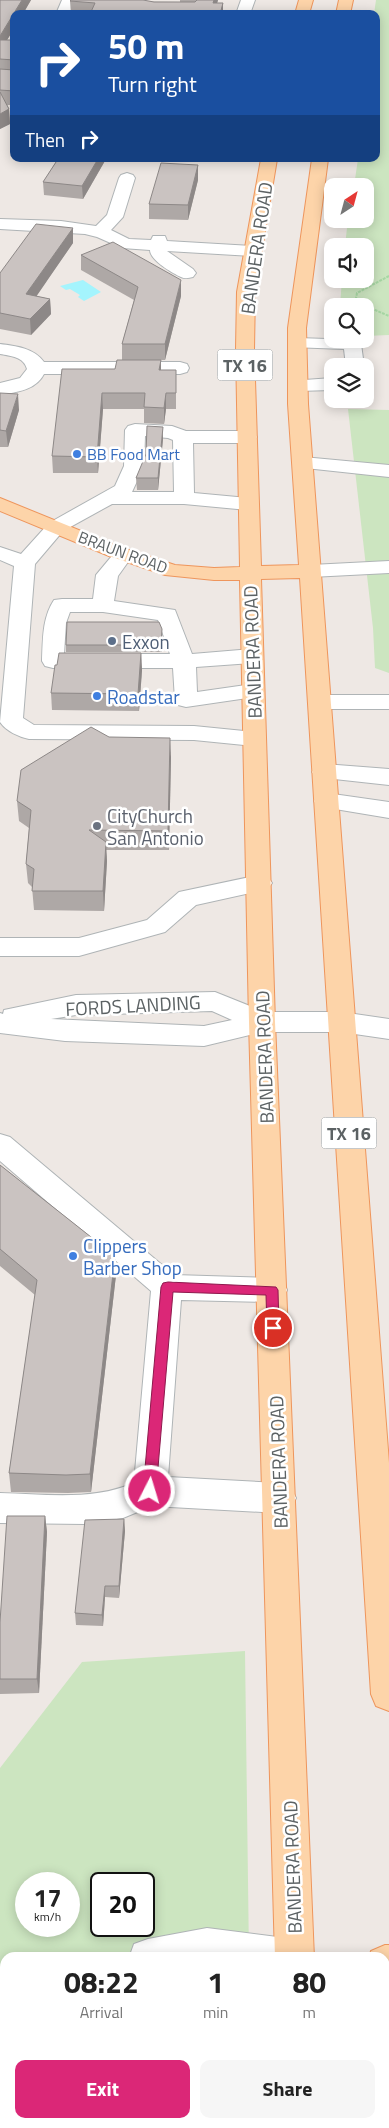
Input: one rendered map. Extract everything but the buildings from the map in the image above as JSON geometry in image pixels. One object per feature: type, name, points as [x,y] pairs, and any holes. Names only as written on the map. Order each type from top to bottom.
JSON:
[{"type":"main road","name":"BANDERA ROAD","points":[[268,162],[246,292],[245,349],[262,1022],[294,1952]]},
{"type":"main road","name":"TX 16","points":[[320,162],[297,328],[298,385],[341,1022],[380,1457],[389,1694]]},
{"type":"main road","name":"BRAUN ROAD","points":[[0,504],[123,555],[172,571],[214,574],[311,571]]},
{"type":"street","points":[[105,234],[115,217],[126,178]]},
{"type":"street","points":[[0,224],[64,225],[105,234],[114,240],[128,244],[159,242],[253,246]]},
{"type":"street","points":[[159,242],[158,254],[187,273]]},
{"type":"street","points":[[297,343],[352,344],[354,358]]},
{"type":"street","points":[[0,349],[21,352],[30,356],[36,362],[38,368],[35,375],[29,381],[18,386],[0,389]]},
{"type":"street","points":[[38,368],[180,368]]},
{"type":"street","points":[[298,385],[324,384]]},
{"type":"street","points":[[247,437],[183,437],[172,432],[135,430],[134,466],[124,489],[56,527],[25,570],[10,608],[7,680],[10,721],[29,732],[194,733],[254,739]]},
{"type":"street","points":[[183,437],[184,498]]},
{"type":"street","points":[[303,463],[389,471]]},
{"type":"street","points":[[108,498],[184,498],[248,504]]},
{"type":"street","points":[[0,553],[25,570]]},
{"type":"street","points":[[103,606],[107,575],[123,555]]},
{"type":"street","points":[[311,571],[389,566]]},
{"type":"street","points":[[0,576],[25,570]]},
{"type":"street","points":[[252,656],[184,662],[53,661],[54,623],[62,605],[103,606],[167,615],[184,662],[186,700],[253,692]]},
{"type":"street","points":[[319,702],[389,702]]},
{"type":"street","points":[[324,772],[389,777]]},
{"type":"street","points":[[326,801],[389,810]]},
{"type":"street","points":[[0,947],[79,947],[156,926],[188,898],[258,882]]},
{"type":"street","name":"FORDS LANDING","points":[[0,1021],[65,1031],[204,1036],[262,1022],[341,1022],[389,1029]]},
{"type":"street","points":[[0,1144],[168,1287],[272,1290]]},
{"type":"street","points":[[150,1491],[168,1287]]},
{"type":"street","points":[[0,1508],[86,1508],[124,1503],[150,1491],[279,1498]]},
{"type":"street","points":[[180,1952],[207,1947],[247,1952]]},
{"type":"path","points":[[389,276],[357,293],[356,298],[361,304],[389,316]]},
{"type":"green space","points":[[376,0],[389,0],[389,335],[374,336],[374,298],[341,298],[341,288],[374,288],[374,238],[346,238],[347,228],[374,228],[374,178],[355,178],[358,162],[380,162],[380,10],[375,10]]},
{"type":"green space","points":[[348,409],[389,410],[389,673],[375,668],[373,628]]},
{"type":"green space","points":[[245,1651],[249,1952],[0,1952],[0,1768],[82,1662]]},
{"type":"water","points":[[83,280],[101,292],[84,301],[78,297],[80,295],[60,286]]},
{"type":"place","name":"BB Food Mart","points":[[77,454]]},
{"type":"place","name":"Exxon","points":[[112,641]]},
{"type":"place","name":"Roadstar","points":[[97,696]]},
{"type":"place","name":"CityChurch San Antonio","points":[[97,826]]},
{"type":"place","name":"Clippers Barber Shop","points":[[73,1256]]},
{"type":"route","points":[[150,1491],[168,1287],[272,1290],[273,1328]]}]
